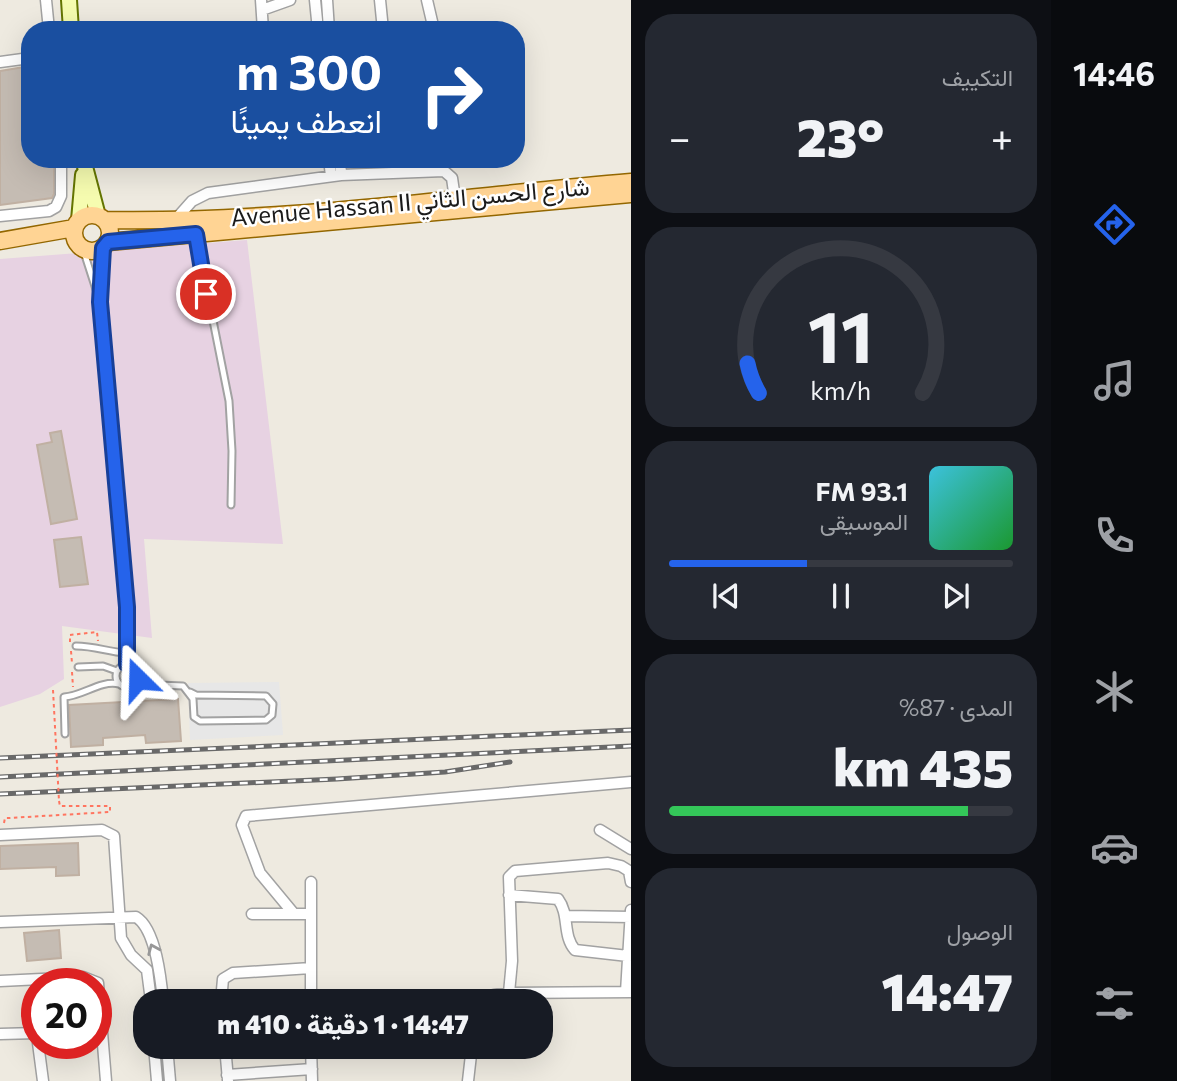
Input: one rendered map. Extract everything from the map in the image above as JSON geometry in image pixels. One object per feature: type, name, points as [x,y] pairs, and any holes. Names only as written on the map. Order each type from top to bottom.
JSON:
[{"type":"main road","points":[[69,0],[70,21]]},
{"type":"main road","points":[[73,168],[78,235]]},
{"type":"main road","points":[[76,168],[110,231],[105,245]]},
{"type":"main road","name":"Avenue Hassan II شارع الحسن الثاني","points":[[78,235],[88,215],[102,218],[175,220],[455,199],[631,182]]},
{"type":"main road","name":"Avenue Hassan II شارع الحسن الثاني","points":[[0,241],[78,235],[105,245],[196,234],[631,194]]},
{"type":"street","points":[[46,0],[48,21]]},
{"type":"street","points":[[261,5],[290,0]]},
{"type":"street","points":[[315,0],[317,21]]},
{"type":"street","points":[[327,0],[328,21]]},
{"type":"street","points":[[380,0],[382,21]]},
{"type":"street","points":[[427,0],[432,21]]},
{"type":"street","points":[[0,62],[21,59]]},
{"type":"street","points":[[0,216],[49,211],[56,207],[61,200],[70,168]]},
{"type":"street","points":[[333,168],[336,176]]},
{"type":"street","points":[[336,176],[338,168]]},
{"type":"street","points":[[175,220],[192,201],[208,193],[336,176],[444,171],[452,178],[455,199]]},
{"type":"street","points":[[294,914],[255,862],[242,825],[246,816],[631,782]]},
{"type":"street","points":[[0,835],[102,830],[111,833],[117,841],[123,943],[147,970],[149,989]]},
{"type":"street","points":[[600,830],[631,849]]},
{"type":"street","points":[[509,989],[512,961],[509,877],[515,871],[535,867],[608,863],[629,871],[631,882]]},
{"type":"street","points":[[311,882],[311,989]]},
{"type":"street","points":[[509,895],[558,899],[566,916],[568,942],[575,950],[628,957]]},
{"type":"street","points":[[553,993],[628,992],[631,910]]},
{"type":"street","points":[[252,914],[311,914]]},
{"type":"street","points":[[566,916],[631,917]]},
{"type":"street","points":[[0,922],[136,918],[144,924],[157,956],[161,989]]},
{"type":"street","points":[[222,989],[223,979],[233,973],[312,968]]},
{"type":"street","points":[[0,981],[21,980]]},
{"type":"street","points":[[0,1034],[21,1034]]},
{"type":"street","points":[[40,1059],[43,1081]]},
{"type":"street","points":[[103,1059],[106,1081]]},
{"type":"street","points":[[155,1059],[157,1081]]},
{"type":"street","points":[[168,1059],[170,1081]]},
{"type":"street","points":[[226,1059],[228,1078],[312,1069]]},
{"type":"street","points":[[312,1059],[312,1081]]},
{"type":"street","points":[[468,1081],[471,1059]]},
{"type":"lane","points":[[196,234],[229,401],[231,505]]},
{"type":"lane","points":[[78,235],[100,302]]},
{"type":"lane","points":[[105,245],[100,302],[127,607],[127,664]]},
{"type":"lane","points":[[76,646],[99,647],[108,652],[126,653]]},
{"type":"lane","points":[[117,671],[127,664]]},
{"type":"lane","points":[[127,664],[136,669],[138,679],[135,684]]},
{"type":"lane","points":[[78,667],[103,666],[117,671]]},
{"type":"lane","points":[[117,671],[120,684]]},
{"type":"lane","points":[[65,734],[64,697],[75,696],[94,687],[120,684],[124,687],[135,684],[179,685],[196,695],[265,695],[273,704],[272,715],[262,721],[200,721],[194,717],[190,692]]},
{"type":"path","points":[[9,818],[110,812],[110,806],[60,806],[53,690],[73,689],[69,635],[97,632],[99,647]]},
{"type":"shaded area","points":[[247,240],[283,544],[144,539],[152,638],[62,626],[64,679],[40,694],[0,707],[0,259]]},
{"type":"shaded area","points":[[279,682],[283,735],[190,740],[188,683]]},
{"type":"building","points":[[21,68],[21,168],[54,168],[52,198],[0,205],[0,71]]},
{"type":"building","points":[[61,431],[77,519],[51,524],[37,445],[52,442],[50,433]]},
{"type":"building","points":[[81,537],[88,584],[60,587],[54,540]]},
{"type":"building","points":[[178,699],[181,741],[146,743],[145,735],[103,738],[103,745],[71,747],[69,705]]},
{"type":"building","points":[[78,843],[79,875],[56,876],[56,867],[0,869],[0,846]]},
{"type":"building","points":[[59,930],[61,958],[27,961],[24,933]]},
{"type":"railway","points":[[0,758],[631,730]]},
{"type":"railway","points":[[0,777],[631,746]]},
{"type":"railway","points":[[0,794],[337,779],[445,772],[510,762]]},
{"type":"route","points":[[138,679],[136,669],[127,664],[126,653],[127,607],[100,302],[103,248],[108,242],[196,234],[206,294]]}]
